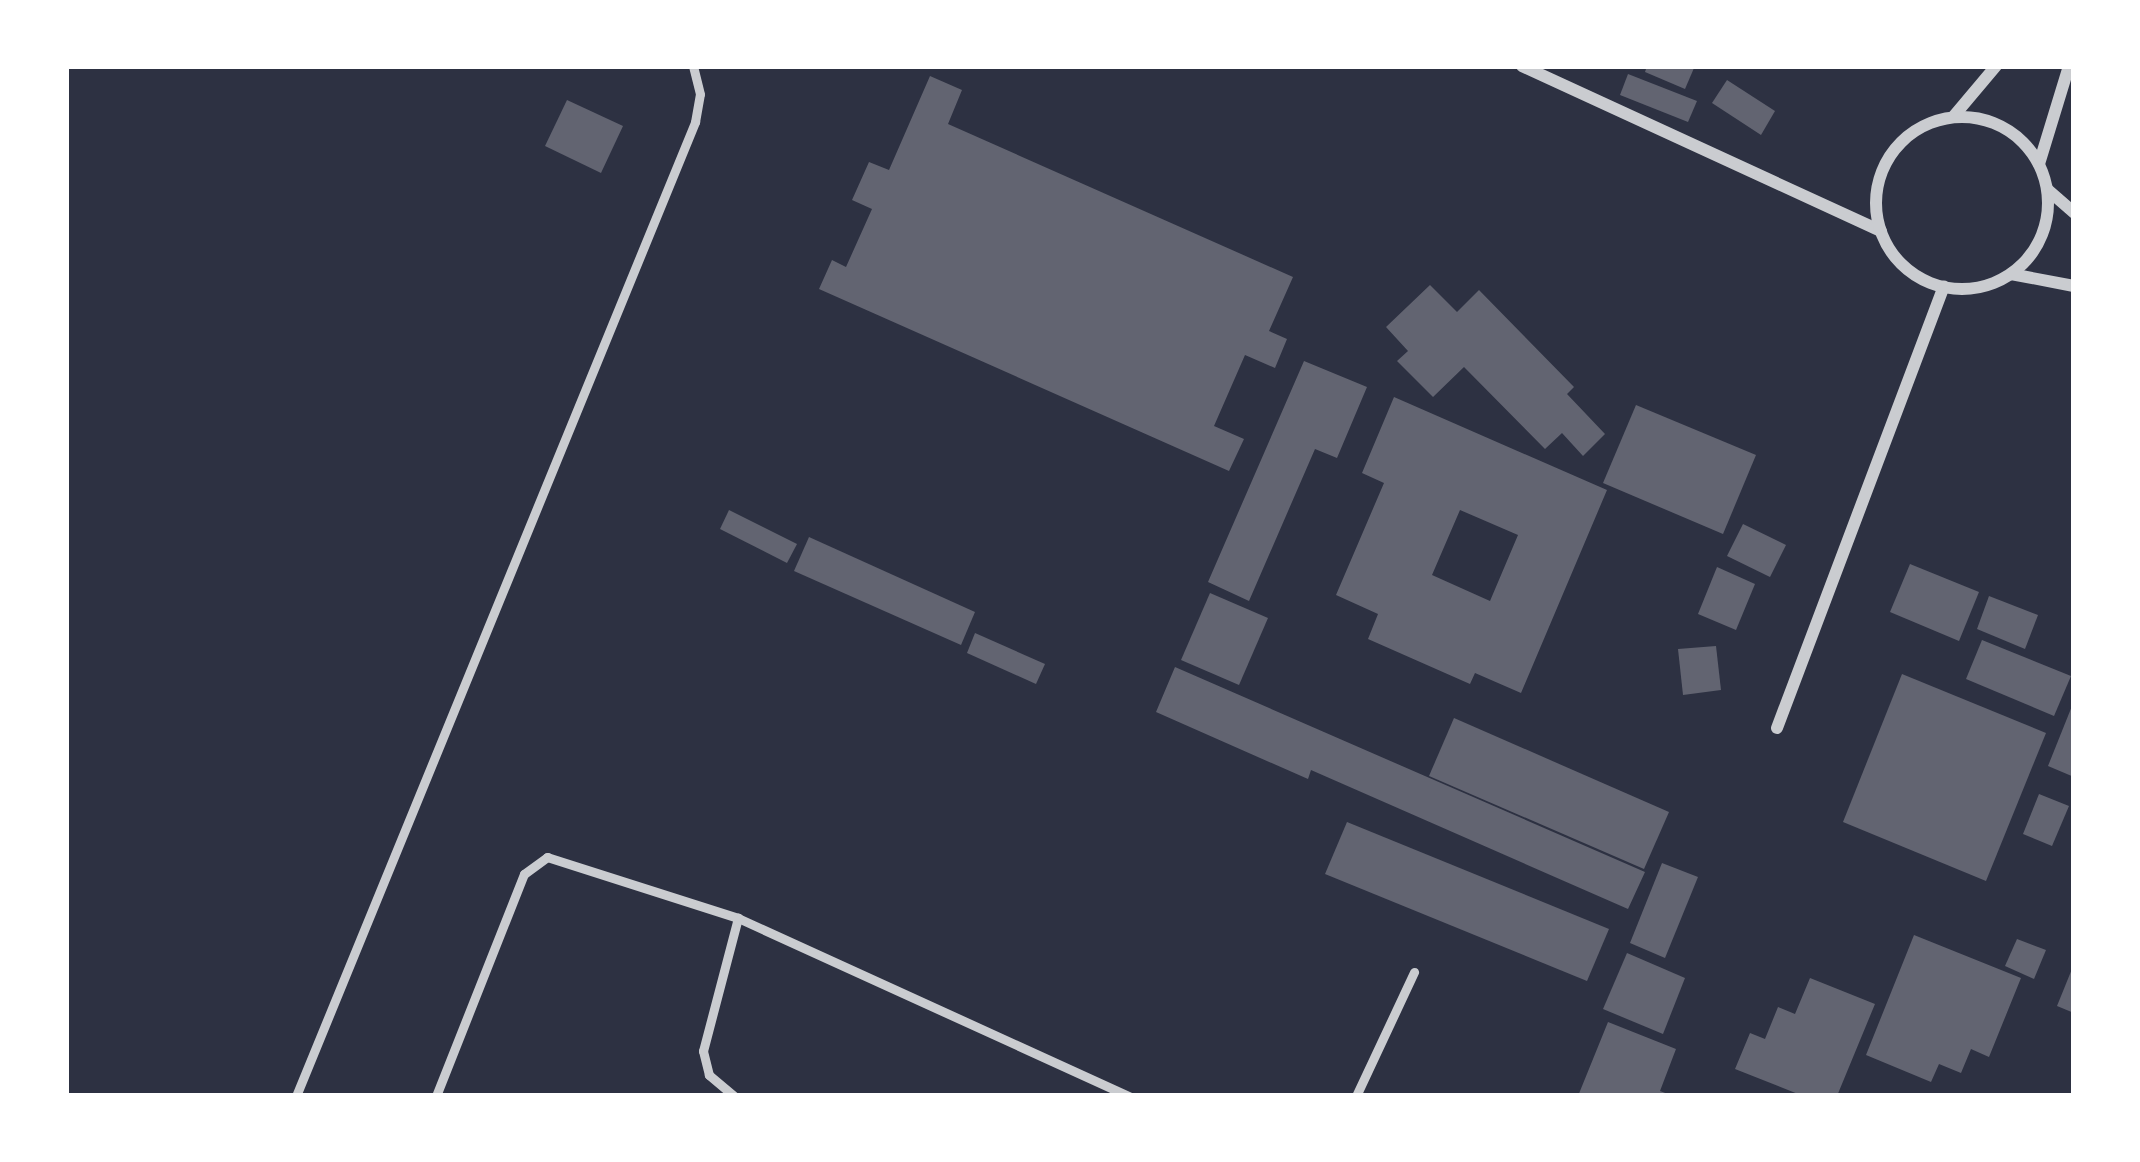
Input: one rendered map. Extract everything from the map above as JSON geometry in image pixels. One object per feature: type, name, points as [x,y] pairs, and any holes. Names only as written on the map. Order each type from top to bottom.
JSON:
[{"type":"street","points":[[1522,66],[1881,230]]},
{"type":"street","points":[[1953,117],[1996,66]]},
{"type":"street","points":[[2039,164],[2069,66]]},
{"type":"street","points":[[1953,117],[1994,123],[2039,164],[2048,190],[2044,229],[2011,274],[1979,287],[1944,286],[1906,267],[1881,230],[1877,187],[1884,166],[1912,132],[1953,117]]},
{"type":"street","points":[[2048,190],[2074,213]]},
{"type":"street","points":[[2011,274],[2074,286]]},
{"type":"street","points":[[1777,728],[1944,286]]},
{"type":"lane","points":[[296,1096],[695,122],[693,66]]},
{"type":"lane","points":[[436,1096],[524,874],[547,857],[738,918],[1133,1095]]},
{"type":"lane","points":[[734,1096],[710,1076],[703,1051],[738,918]]},
{"type":"lane","points":[[1356,1096],[1414,972]]},
{"type":"building","points":[[1647,66],[1694,68],[1685,89],[1645,72]]},
{"type":"building","points":[[1628,74],[1697,101],[1688,122],[1620,95]]},
{"type":"building","points":[[930,76],[962,90],[948,124],[1293,277],[1269,331],[1287,339],[1275,368],[1245,355],[1214,426],[1244,439],[1229,471],[819,289],[832,260],[846,267],[872,209],[852,200],[869,162],[889,170]]},
{"type":"building","points":[[1727,80],[1775,111],[1761,135],[1712,103]]},
{"type":"building","points":[[567,100],[623,126],[601,173],[545,146]]},
{"type":"building","points":[[1430,285],[1457,312],[1479,290],[1574,387],[1567,394],[1605,434],[1583,456],[1562,433],[1545,449],[1464,367],[1433,397],[1397,361],[1408,351],[1386,327]]},
{"type":"building","points":[[1304,361],[1367,387],[1337,458],[1315,449],[1249,601],[1208,582]]},
{"type":"building","points":[[1394,397],[1607,490],[1521,693],[1475,673],[1470,684],[1368,639],[1378,614],[1336,595],[1384,483],[1362,473]],"holes":[[[1460,510],[1518,535],[1490,601],[1432,575]]]},
{"type":"building","points":[[1636,405],[1756,455],[1723,534],[1603,483]]},
{"type":"building","points":[[729,510],[797,544],[787,563],[720,529]]},
{"type":"building","points":[[1743,524],[1786,545],[1770,577],[1727,556]]},
{"type":"building","points":[[809,537],[975,612],[961,645],[794,571]]},
{"type":"building","points":[[1910,564],[1979,592],[1959,641],[1890,612]]},
{"type":"building","points":[[1717,567],[1755,584],[1736,630],[1698,614]]},
{"type":"building","points":[[1210,593],[1268,618],[1239,685],[1181,660]]},
{"type":"building","points":[[1989,596],[2038,615],[2025,649],[1977,629]]},
{"type":"building","points":[[975,633],[1045,664],[1036,684],[967,653]]},
{"type":"building","points":[[1982,640],[2071,676],[2054,716],[1966,679]]},
{"type":"building","points":[[1716,646],[1721,690],[1683,695],[1678,649]]},
{"type":"building","points":[[1175,667],[1645,872],[1628,909],[1311,770],[1308,779],[1156,712]]},
{"type":"building","points":[[1902,674],[2046,733],[1986,881],[1843,822]]},
{"type":"building","points":[[2074,701],[2074,777],[2048,766]]},
{"type":"building","points":[[1454,718],[1669,812],[1644,869],[1429,776]]},
{"type":"building","points":[[2039,794],[2069,806],[2052,846],[2023,834]]},
{"type":"building","points":[[1347,822],[1609,929],[1587,981],[1325,874]]},
{"type":"building","points":[[1662,863],[1698,877],[1665,958],[1630,943]]},
{"type":"building","points":[[1914,935],[2021,978],[1989,1057],[1971,1049],[1961,1073],[1939,1064],[1931,1082],[1866,1055]]},
{"type":"building","points":[[2017,939],[2046,950],[2034,979],[2005,966]]},
{"type":"building","points":[[1627,953],[1685,978],[1663,1034],[1603,1009]]},
{"type":"building","points":[[2074,964],[2074,1013],[2057,1006]]},
{"type":"building","points":[[1810,978],[1875,1004],[1837,1096],[1803,1096],[1735,1069],[1750,1033],[1765,1039],[1778,1007],[1795,1014]]},
{"type":"building","points":[[1608,1022],[1676,1049],[1660,1091],[1673,1096],[1578,1096]]}]
